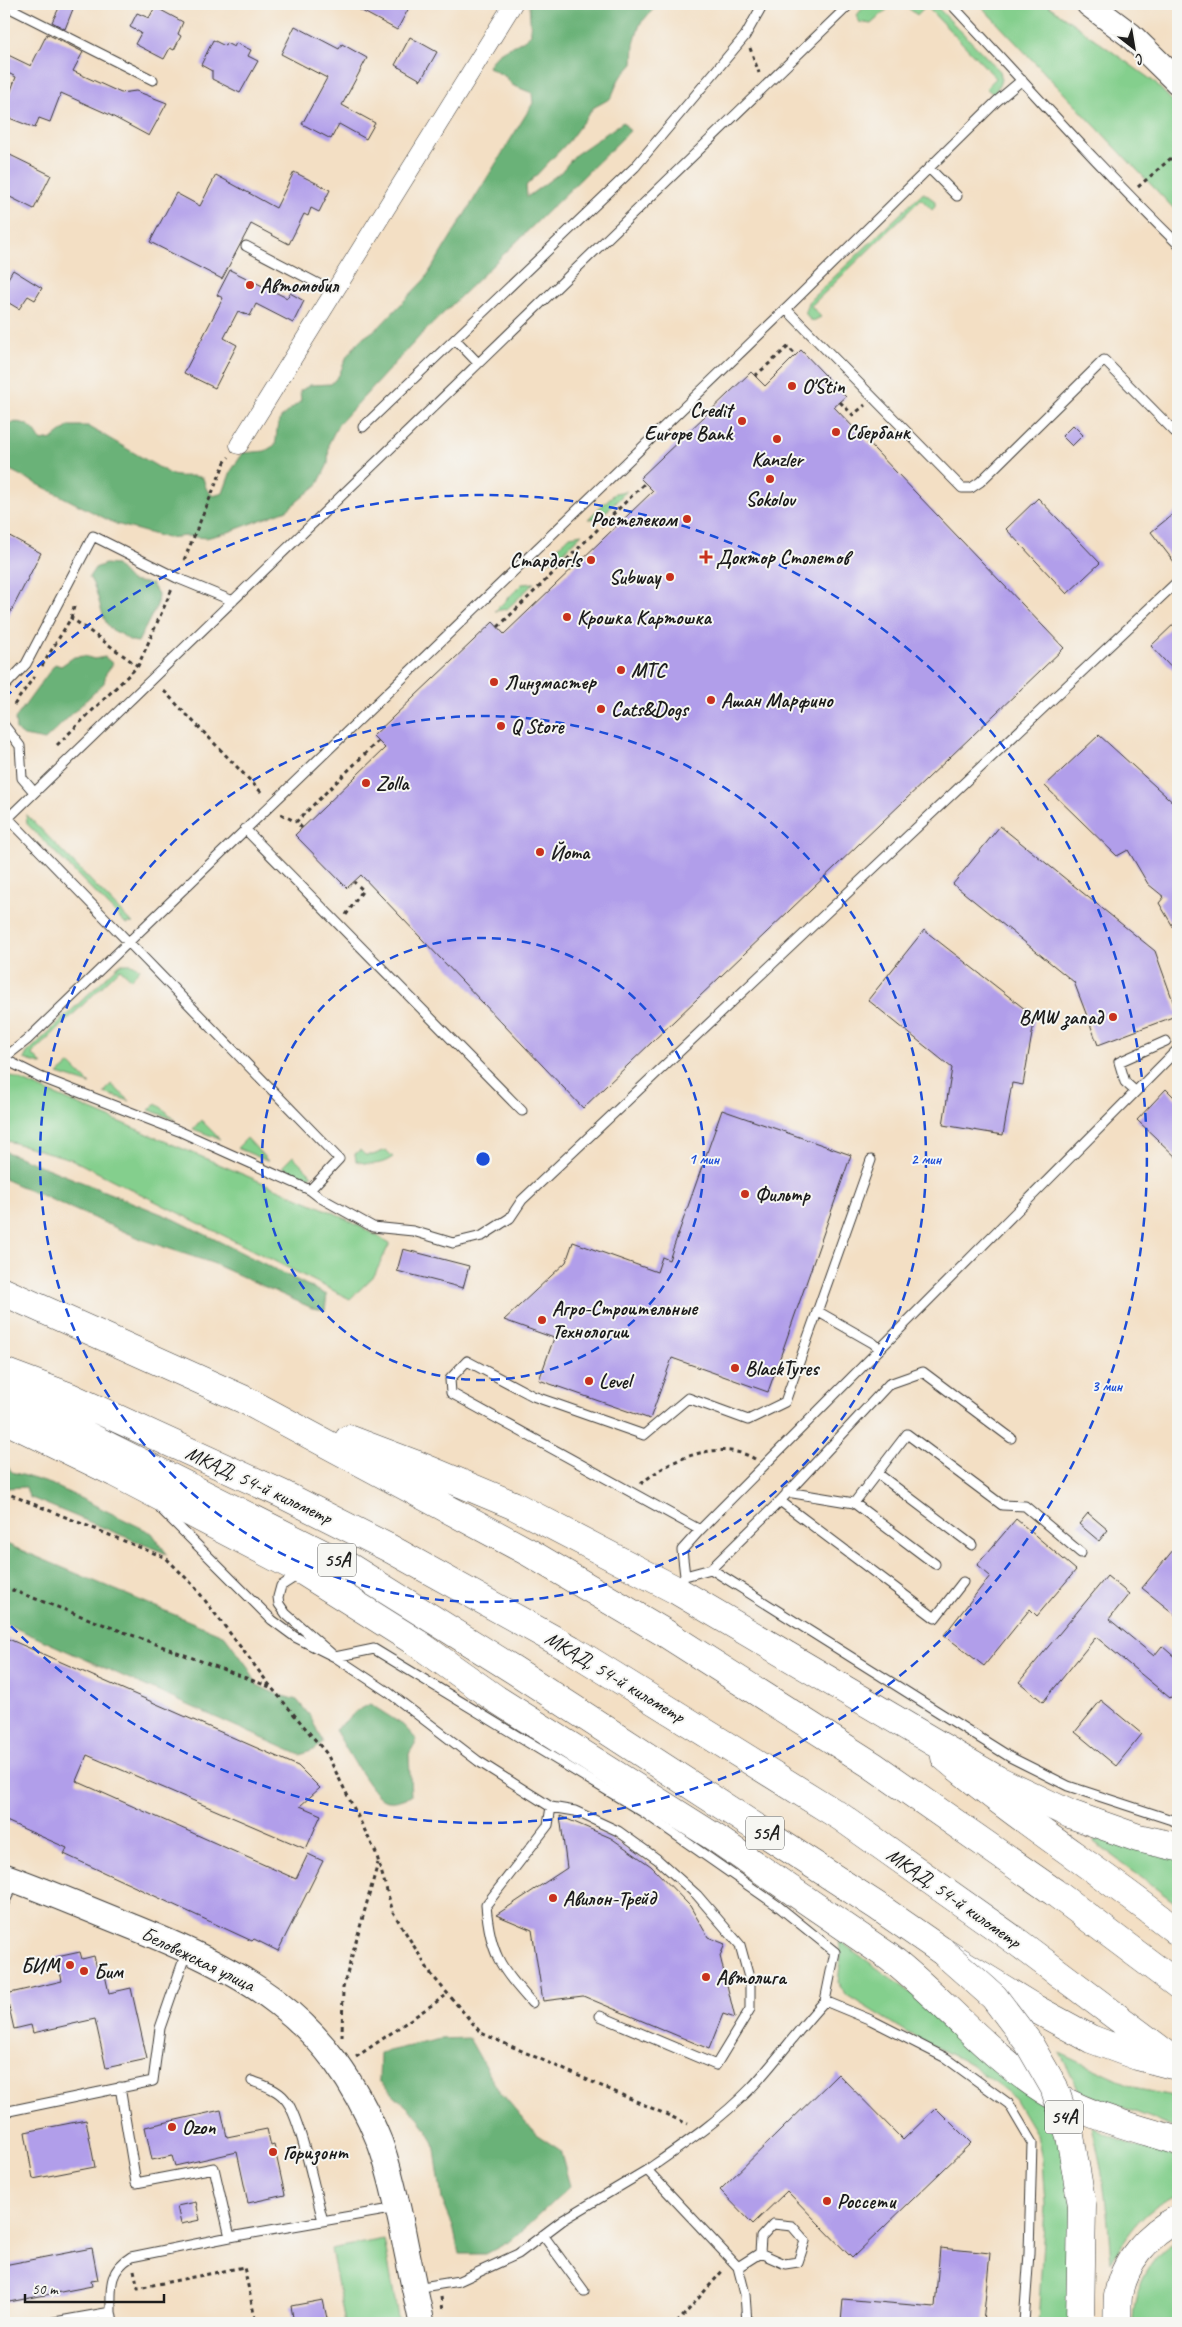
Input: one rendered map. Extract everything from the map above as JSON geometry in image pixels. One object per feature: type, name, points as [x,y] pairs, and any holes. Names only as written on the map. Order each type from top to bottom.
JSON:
[{"type":"main road","points":[[4,1292],[245,1400],[416,1464],[681,1583],[915,1732],[998,1780],[1070,1814],[1138,1838],[1178,1847]]},
{"type":"main road","name":"МКАД, 54-й километр","points":[[4,1372],[68,1396],[291,1499],[389,1548],[571,1649],[841,1817],[1020,1944],[1178,2065]]},
{"type":"main road","name":"55А","points":[[4,1391],[58,1421],[351,1568],[514,1670],[877,1906],[942,1951],[1034,2008],[1091,2039],[1136,2056],[1178,2065]]},
{"type":"main road","points":[[245,1400],[530,1553],[665,1633],[872,1765],[1054,1892],[1178,1985]]},
{"type":"main road","points":[[4,1419],[115,1473],[304,1572],[417,1643],[496,1699],[714,1837],[881,1952],[914,1977],[1008,2064],[1047,2092],[1089,2112],[1178,2142]]},
{"type":"main road","points":[[915,1732],[986,1792],[1122,1887],[1178,1932]]},
{"type":"main road","name":"54А","points":[[942,1951],[994,1997],[1028,2042],[1054,2087],[1070,2136],[1082,2205],[1080,2323]]},
{"type":"main road","points":[[1117,2323],[1118,2295],[1126,2271],[1138,2252],[1153,2234],[1178,2219]]},
{"type":"street","points":[[239,445],[513,4]]},
{"type":"street","points":[[1089,4],[1130,35],[1178,82]]},
{"type":"street","name":"Беловежская улица","points":[[10,1878],[187,1949],[229,1970],[257,1987],[306,2027],[341,2067],[362,2103],[380,2145],[398,2208],[427,2286],[433,2318]]},
{"type":"lane","points":[[364,427],[635,167],[745,36],[763,4]]},
{"type":"lane","points":[[951,4],[1022,80],[1046,109],[1178,244]]},
{"type":"lane","points":[[4,6],[153,80]]},
{"type":"lane","points":[[310,1190],[339,1160],[128,942],[6,820],[846,6]]},
{"type":"lane","points":[[1022,80],[997,101],[786,309],[27,1040],[4,1058],[40,1077],[179,1131],[310,1190],[373,1227],[413,1231],[453,1243],[482,1236],[510,1218],[522,1200],[1178,581]]},
{"type":"lane","points":[[929,168],[957,196]]},
{"type":"lane","points":[[246,246],[334,292]]},
{"type":"lane","points":[[786,309],[962,488],[971,488],[980,482],[1104,360],[1178,435]]},
{"type":"lane","points":[[455,339],[478,363]]},
{"type":"lane","points":[[4,687],[26,664],[93,536],[177,578],[233,601]]},
{"type":"lane","points":[[4,726],[20,746],[22,778],[34,792]]},
{"type":"lane","points":[[245,829],[522,1111]]},
{"type":"lane","points":[[1135,1091],[1126,1082],[1119,1062],[1166,1041]]},
{"type":"lane","points":[[1011,1438],[923,1372],[889,1384],[780,1501],[711,1569],[681,1583],[682,1550],[700,1530],[1178,1049]]},
{"type":"lane","points":[[700,1530],[451,1393],[450,1379],[467,1361],[533,1396],[644,1435],[688,1398],[748,1420],[785,1402],[871,1160]]},
{"type":"lane","points":[[817,1311],[873,1343],[880,1349]]},
{"type":"lane","points":[[854,1503],[907,1434],[1002,1505],[1025,1506],[1080,1553]]},
{"type":"lane","points":[[115,1473],[162,1510],[272,1620],[294,1637],[335,1657],[388,1692],[478,1761],[551,1807],[575,1811],[618,1831],[697,1895],[740,1945],[750,1981],[750,2009],[716,2065],[600,2016]]},
{"type":"lane","points":[[877,1473],[972,1545]]},
{"type":"lane","points":[[788,1492],[854,1503],[935,1564]]},
{"type":"lane","points":[[780,1501],[935,1618],[964,1582]]},
{"type":"lane","points":[[711,1569],[1010,1757],[1068,1786],[1178,1822]]},
{"type":"lane","points":[[304,1572],[292,1577],[281,1586],[278,1597],[279,1604],[286,1614],[335,1657]]},
{"type":"lane","points":[[335,1657],[374,1649],[646,1814],[778,1906],[835,1952],[825,2001],[750,2089],[705,2130],[647,2170],[563,2220],[518,2254],[459,2281],[427,2286]]},
{"type":"lane","points":[[532,2003],[497,1959],[488,1934],[486,1905],[548,1825],[551,1807]]},
{"type":"lane","points":[[4,1903],[10,1878]]},
{"type":"lane","points":[[4,2112],[152,2081],[160,2028],[187,1949]]},
{"type":"lane","points":[[825,2001],[871,2020],[946,2058],[1009,2104],[1032,2143],[1029,2253],[1024,2323]]},
{"type":"lane","points":[[252,2081],[270,2087],[286,2099],[295,2118],[323,2221]]},
{"type":"lane","points":[[120,2087],[136,2183],[214,2168],[230,2237]]},
{"type":"lane","points":[[647,2170],[738,2267],[745,2294],[747,2323]]},
{"type":"lane","points":[[113,2323],[111,2284],[118,2265],[131,2257],[230,2237],[398,2208]]},
{"type":"lane","points":[[773,2224],[792,2226],[805,2241],[798,2262],[785,2264],[760,2253],[761,2237],[773,2224]]},
{"type":"lane","points":[[543,2235],[584,2291]]},
{"type":"lane","points":[[738,2267],[760,2253]]},
{"type":"lane","points":[[49,2323],[111,2312]]},
{"type":"path","points":[[745,36],[764,86]]},
{"type":"path","points":[[1138,188],[1178,152]]},
{"type":"path","points":[[755,376],[788,346],[796,355]]},
{"type":"path","points":[[840,402],[853,415],[872,398]]},
{"type":"path","points":[[184,560],[225,462],[239,445]]},
{"type":"path","points":[[498,628],[644,483]]},
{"type":"path","points":[[58,745],[138,666],[172,588]]},
{"type":"path","points":[[55,606],[138,666]]},
{"type":"path","points":[[164,691],[263,794]]},
{"type":"path","points":[[296,822],[378,741]]},
{"type":"path","points":[[281,814],[296,822],[302,828]]},
{"type":"path","points":[[339,925],[363,890],[354,882]]},
{"type":"path","points":[[631,1492],[650,1476],[671,1463],[692,1455],[717,1451],[746,1454],[764,1464]]},
{"type":"path","points":[[4,1492],[166,1558],[194,1586],[271,1687],[327,1754],[378,1861],[393,1912],[431,1974],[481,2033],[672,2118],[705,2130]]},
{"type":"path","points":[[4,1587],[271,1687]]},
{"type":"path","points":[[341,2067],[343,1988],[378,1861]]},
{"type":"path","points":[[341,2067],[448,1994]]},
{"type":"path","points":[[131,2257],[138,2288],[244,2267],[256,2323]]},
{"type":"path","points":[[427,2286],[433,2318]]},
{"type":"green space","points":[[529,4],[658,4],[640,24],[634,44],[633,64],[619,79],[611,98],[593,108],[568,142],[526,186],[527,197],[561,172],[575,155],[623,122],[630,131],[420,336],[338,425],[329,443],[328,464],[318,484],[287,510],[226,533],[206,538],[186,536],[167,538],[116,524],[4,467],[4,425],[16,422],[26,424],[31,427],[41,441],[52,439],[69,426],[88,426],[172,475],[203,478],[206,488],[213,496],[223,493],[231,471],[243,453],[265,451],[275,445],[279,421],[284,414],[301,401],[300,391],[310,385],[331,384],[339,375],[347,356],[360,340],[379,327],[425,279],[533,103],[532,93],[512,85],[506,77],[488,67],[497,55],[531,34]]},
{"type":"green space","points":[[871,4],[892,5],[871,24],[859,22],[857,15],[862,9]]},
{"type":"green space","points":[[903,4],[927,4],[939,9],[1000,71],[1000,83],[993,94],[986,88],[996,78],[926,6],[917,15]]},
{"type":"green space","points":[[979,4],[1046,4],[1153,81],[1178,107],[1178,119],[1175,125],[1178,128],[1178,213]]},
{"type":"green space","points":[[924,193],[935,201],[935,207],[932,210],[921,199],[811,306],[821,317],[813,321],[809,319],[805,312],[808,302]]},
{"type":"green space","points":[[627,491],[600,518],[588,519],[615,493]]},
{"type":"green space","points":[[582,534],[555,560],[543,562],[570,536]]},
{"type":"green space","points":[[105,564],[116,565],[131,581],[152,584],[158,594],[157,605],[138,642],[128,640],[111,629],[104,618],[96,590],[89,577],[95,568]]},
{"type":"green space","points":[[534,583],[507,609],[495,611],[522,584]]},
{"type":"green space","points":[[84,656],[94,659],[105,657],[113,664],[106,673],[104,683],[45,740],[24,736],[16,730],[15,719],[55,664],[61,666],[74,657]]},
{"type":"green space","points":[[26,814],[133,923],[126,924],[27,824]]},
{"type":"green space","points":[[120,964],[132,964],[140,969],[131,979],[120,969],[32,1054],[43,1065],[24,1059],[27,1053]]},
{"type":"green space","points":[[70,1064],[90,1084],[58,1074]]},
{"type":"green space","points":[[4,1073],[339,1215],[390,1243],[374,1276],[350,1299],[71,1159],[4,1140]]},
{"type":"green space","points":[[111,1084],[130,1101],[104,1093]]},
{"type":"green space","points":[[156,1103],[176,1120],[149,1110]]},
{"type":"green space","points":[[201,1120],[220,1139],[193,1129]]},
{"type":"green space","points":[[247,1138],[268,1161],[237,1148]]},
{"type":"green space","points":[[360,1150],[365,1155],[373,1155],[386,1150],[393,1157],[379,1163],[370,1164],[356,1161],[355,1154]]},
{"type":"green space","points":[[4,1151],[174,1219],[327,1295],[325,1310],[312,1308],[212,1263],[146,1241],[4,1179]]},
{"type":"green space","points":[[293,1156],[312,1175],[308,1177],[282,1167]]},
{"type":"green space","points":[[4,1462],[12,1472],[51,1484],[152,1533],[167,1554],[29,1497],[26,1487],[4,1488]]},
{"type":"green space","points":[[4,1543],[225,1636],[248,1667],[257,1685],[276,1694],[297,1700],[311,1717],[323,1743],[314,1750],[300,1755],[4,1623]]},
{"type":"green space","points":[[370,1704],[403,1725],[417,1740],[409,1754],[411,1796],[398,1801],[384,1800],[372,1789],[335,1730],[357,1711]]},
{"type":"green space","points":[[1096,1834],[1178,1858],[1178,1905],[1094,1842]]},
{"type":"green space","points":[[840,1941],[917,1997],[1044,2104],[1057,2127],[1065,2152],[1070,2181],[1073,2210],[1073,2240],[1070,2323],[1038,2323],[1045,2206],[1042,2160],[1037,2135],[1015,2098],[972,2065],[906,2032],[845,1994],[838,1983],[841,1954]]},
{"type":"green space","points":[[469,2038],[497,2088],[536,2134],[560,2150],[570,2186],[512,2240],[486,2254],[459,2254],[453,2226],[442,2200],[434,2143],[419,2118],[379,2081],[380,2053],[440,2039]]},
{"type":"green space","points":[[1060,2053],[1138,2089],[1178,2097],[1178,2128],[1079,2091]]},
{"type":"green space","points":[[1092,2127],[1131,2145],[1178,2157],[1178,2195],[1156,2207],[1138,2222],[1111,2263],[1105,2194]]},
{"type":"green space","points":[[1178,2238],[1178,2323],[1133,2323],[1136,2298],[1145,2274],[1159,2254]]},
{"type":"green space","points":[[384,2239],[399,2323],[345,2323],[331,2249]]},
{"type":"building","points":[[61,4],[75,4],[65,29],[52,22]]},
{"type":"building","points":[[349,4],[411,4],[397,30]]},
{"type":"building","points":[[155,7],[183,22],[178,34],[181,36],[174,50],[170,48],[164,59],[135,44],[141,33],[130,27],[137,13],[149,18]]},
{"type":"building","points":[[295,26],[339,49],[342,44],[367,58],[342,105],[375,123],[366,139],[339,124],[331,139],[302,124],[327,78],[281,54]]},
{"type":"building","points":[[47,34],[83,52],[73,71],[121,93],[136,91],[167,103],[149,136],[108,114],[61,93],[50,122],[39,118],[35,128],[4,116],[4,109],[16,77],[4,71],[4,53],[31,66]]},
{"type":"building","points":[[410,37],[437,52],[421,80],[395,65]]},
{"type":"building","points":[[213,40],[225,46],[226,43],[234,47],[236,43],[251,50],[248,56],[258,61],[240,93],[212,79],[212,71],[201,65]]},
{"type":"building","points":[[4,152],[51,175],[34,209],[4,194]]},
{"type":"building","points":[[294,172],[330,190],[319,212],[311,208],[308,216],[304,214],[289,244],[251,224],[222,279],[150,242],[176,193],[200,206],[216,175],[276,208]]},
{"type":"building","points":[[13,270],[42,288],[35,300],[28,296],[19,309],[4,300],[4,285]]},
{"type":"building","points":[[230,270],[287,298],[290,293],[304,301],[293,323],[256,304],[250,316],[238,311],[224,338],[237,345],[215,388],[184,373],[223,298],[217,295]]},
{"type":"building","name":"Ашан Марфино","points":[[801,350],[846,397],[834,407],[1064,648],[583,1108],[361,875],[347,888],[295,835],[385,748],[373,736],[493,622],[504,634],[653,491],[640,478],[751,372],[765,386]]},
{"type":"building","points":[[1073,425],[1083,435],[1072,446],[1062,436]]},
{"type":"building","points":[[1038,498],[1100,563],[1067,594],[1006,529]]},
{"type":"building","points":[[1178,510],[1178,567],[1151,532]]},
{"type":"building","points":[[4,533],[41,553],[4,625]]},
{"type":"building","points":[[1178,620],[1178,675],[1151,646]]},
{"type":"building","points":[[1099,735],[1178,807],[1178,935],[1159,903],[1164,897],[1148,884],[1128,850],[1117,856],[1045,786]]},
{"type":"building","points":[[1000,826],[1155,951],[1178,1015],[1098,1045],[1074,982],[953,884]]},
{"type":"building","points":[[924,930],[1035,1017],[1023,1085],[1012,1083],[1003,1135],[943,1125],[952,1068],[868,1000]]},
{"type":"building","points":[[1166,1089],[1178,1101],[1178,1159],[1137,1120]]},
{"type":"building","points":[[722,1110],[851,1155],[768,1392],[672,1358],[650,1419],[539,1380],[554,1338],[504,1320],[566,1262],[573,1242],[657,1272],[662,1257],[669,1260]]},
{"type":"building","points":[[403,1249],[469,1266],[463,1288],[397,1271]]},
{"type":"building","points":[[1088,1513],[1108,1530],[1099,1541],[1079,1524]]},
{"type":"building","points":[[1016,1519],[1076,1570],[1037,1616],[1030,1609],[984,1666],[944,1635],[990,1576],[977,1565]]},
{"type":"building","points":[[1178,1544],[1178,1617],[1142,1588]]},
{"type":"building","points":[[1107,1576],[1129,1594],[1109,1619],[1154,1656],[1162,1646],[1178,1660],[1178,1689],[1170,1698],[1096,1637],[1043,1702],[1019,1682]]},
{"type":"building","points":[[4,1637],[298,1766],[320,1788],[300,1806],[321,1815],[306,1849],[87,1755],[76,1781],[296,1879],[308,1854],[323,1861],[278,1951],[254,1939],[252,1941],[64,1854],[67,1848],[4,1820]]},
{"type":"building","points":[[1101,1700],[1142,1734],[1116,1766],[1075,1732]]},
{"type":"building","points":[[560,1816],[611,1838],[651,1866],[690,1906],[708,1937],[725,1944],[720,1956],[735,2018],[723,2014],[709,2049],[583,1996],[543,2001],[532,1930],[496,1915],[567,1868]]},
{"type":"building","points":[[80,1952],[82,1959],[94,1956],[97,1968],[103,1966],[109,1993],[131,1988],[147,2059],[106,2068],[95,2019],[33,2033],[31,2025],[14,2029],[6,1994],[62,1981],[57,1957]]},
{"type":"building","points":[[838,2074],[903,2140],[936,2108],[971,2143],[852,2258],[787,2191],[753,2224],[720,2190]]},
{"type":"building","points":[[221,2110],[227,2137],[267,2129],[271,2146],[274,2145],[285,2195],[248,2203],[237,2152],[175,2166],[172,2156],[152,2160],[145,2127]]},
{"type":"building","points":[[86,2120],[95,2167],[33,2179],[25,2132]]},
{"type":"building","points":[[196,2202],[200,2220],[181,2224],[177,2206]]},
{"type":"building","points":[[92,2248],[98,2280],[91,2281],[92,2286],[4,2303],[4,2265]]},
{"type":"building","points":[[940,2248],[990,2253],[983,2323],[841,2323],[843,2299],[935,2307]]},
{"type":"building","points":[[323,2300],[328,2323],[294,2323],[291,2306]]},
{"type":"place","name":"Автомобил","points":[[250,285]]},
{"type":"place","name":"O'Stin","points":[[792,386]]},
{"type":"place","name":"Credit Europe Bank","points":[[742,421]]},
{"type":"place","name":"Сбербанк","points":[[836,432]]},
{"type":"place","name":"Kanzler","points":[[777,439]]},
{"type":"place","name":"Sokolov","points":[[770,479]]},
{"type":"place","name":"Ростелеком","points":[[687,519]]},
{"type":"place","name":"Доктор Столетов","points":[[706,557]]},
{"type":"place","name":"Стардог!s","points":[[591,560]]},
{"type":"place","name":"Subway","points":[[670,577]]},
{"type":"place","name":"Крошка Картошка","points":[[567,617]]},
{"type":"place","name":"МТС","points":[[621,670]]},
{"type":"place","name":"Линзмастер","points":[[494,682]]},
{"type":"place","name":"Ашан Марфино","points":[[711,700]]},
{"type":"place","name":"Cats&Dogs","points":[[601,709]]},
{"type":"place","name":"Q Store","points":[[501,726]]},
{"type":"place","name":"Zolla","points":[[366,783]]},
{"type":"place","name":"Йота","points":[[540,852]]},
{"type":"place","name":"BMW запад","points":[[1113,1017]]},
{"type":"place","name":"Фильтр","points":[[745,1194]]},
{"type":"place","name":"Агро-Строительные Технологии","points":[[542,1320]]},
{"type":"place","name":"BlackTyres","points":[[735,1368]]},
{"type":"place","name":"Level","points":[[589,1381]]},
{"type":"place","name":"Авилон-Трейд","points":[[553,1898]]},
{"type":"place","name":"БИМ","points":[[70,1965]]},
{"type":"place","name":"Бим","points":[[84,1971]]},
{"type":"place","name":"Автолига","points":[[706,1977]]},
{"type":"place","name":"Ozon","points":[[172,2127]]},
{"type":"place","name":"Горизонт","points":[[273,2152]]},
{"type":"place","name":"Россети","points":[[827,2201]]}]
